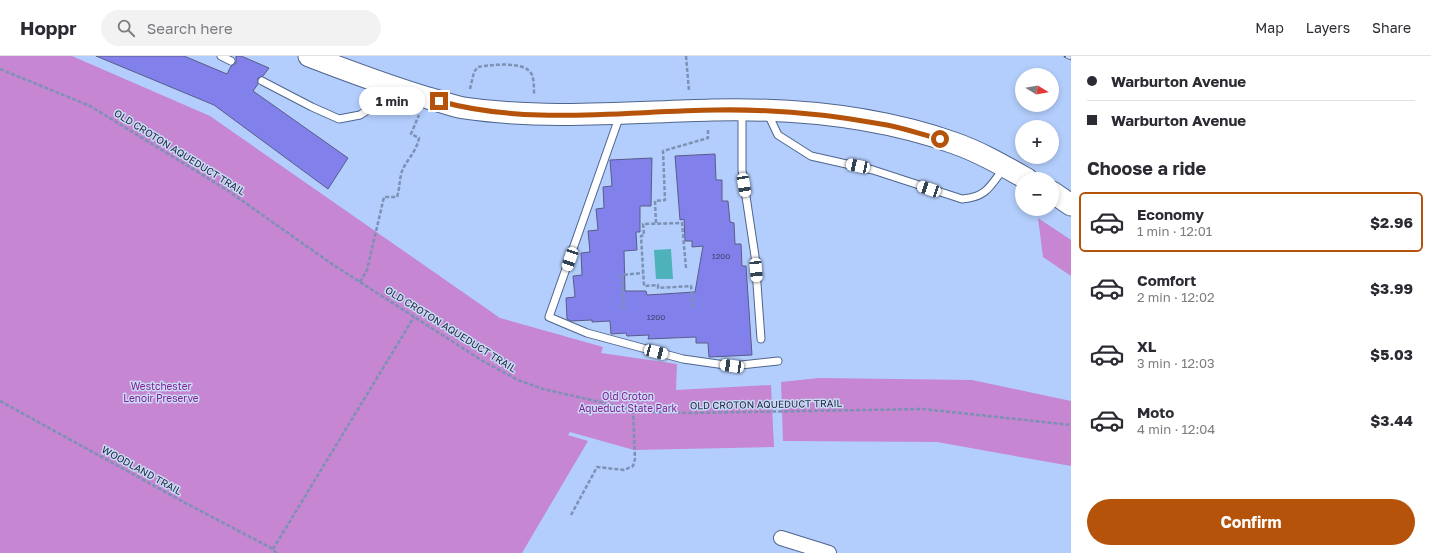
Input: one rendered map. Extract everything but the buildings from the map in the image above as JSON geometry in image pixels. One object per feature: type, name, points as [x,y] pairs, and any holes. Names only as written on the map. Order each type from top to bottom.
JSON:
[{"type":"street","points":[[316,57],[384,84],[462,108],[518,114],[570,115],[742,110],[767,110],[816,114],[882,124],[954,143],[1015,172]]},
{"type":"street","points":[[1059,197],[1071,205]]},
{"type":"street","points":[[781,538],[829,553]]},
{"type":"lane","points":[[221,56],[231,61]]},
{"type":"lane","points":[[262,81],[339,119],[360,115],[371,108],[384,84]]},
{"type":"lane","points":[[742,110],[742,170],[755,256],[761,339]]},
{"type":"lane","points":[[767,110],[778,136],[811,156],[873,170],[962,199],[975,198],[983,194],[1005,167]]},
{"type":"lane","points":[[620,113],[549,317],[587,333],[683,359],[732,366],[778,361]]},
{"type":"path","points":[[686,56],[690,111]]},
{"type":"path","points":[[470,90],[474,72],[478,67],[498,64],[526,68],[532,75],[534,95]]},
{"type":"path","name":"OLD CROTON AQUEDUCT TRAIL","points":[[0,69],[90,106],[226,190],[360,282],[481,360],[518,380],[543,389],[633,409],[690,413],[923,409],[1071,425]]},
{"type":"path","points":[[360,282],[367,270],[384,197],[396,197],[400,186],[400,175],[413,154],[418,142],[419,138],[410,134],[427,98]]},
{"type":"path","points":[[656,223],[655,201],[665,200],[663,150],[708,138],[708,126]]},
{"type":"path","points":[[686,268],[682,223],[644,224],[644,235],[641,236],[644,286],[658,285],[658,288],[692,286],[693,307]]},
{"type":"path","points":[[624,309],[622,275],[643,273]]},
{"type":"path","points":[[273,549],[414,317]]},
{"type":"path","name":"WOODLAND TRAIL","points":[[0,401],[178,499],[273,549],[276,553]]},
{"type":"path","points":[[571,515],[597,468],[624,470],[633,466],[635,459],[633,409]]},
{"type":"green space","name":"Westchester Lenoir Preserve","points":[[0,56],[72,56],[210,116],[500,318],[603,347],[601,353],[677,364],[676,390],[771,385],[774,447],[634,450],[570,432],[568,435],[588,441],[522,553],[0,553]]},
{"type":"green space","points":[[1038,218],[1071,240],[1071,276],[1043,257]]},
{"type":"green space","points":[[819,378],[972,380],[1071,401],[1071,466],[937,442],[783,441],[781,382]]},
{"type":"shaded area","points":[[671,249],[673,279],[656,279],[654,250]]},
{"type":"railway","points":[[1066,56],[1071,58]]},
{"type":"route","points":[[439,101],[462,108],[518,114],[570,115],[713,110],[767,110],[816,114],[882,124],[940,139]]},
{"type":"park label","name":"Old Croton Aqueduct State Park","points":[[628,402]]}]
